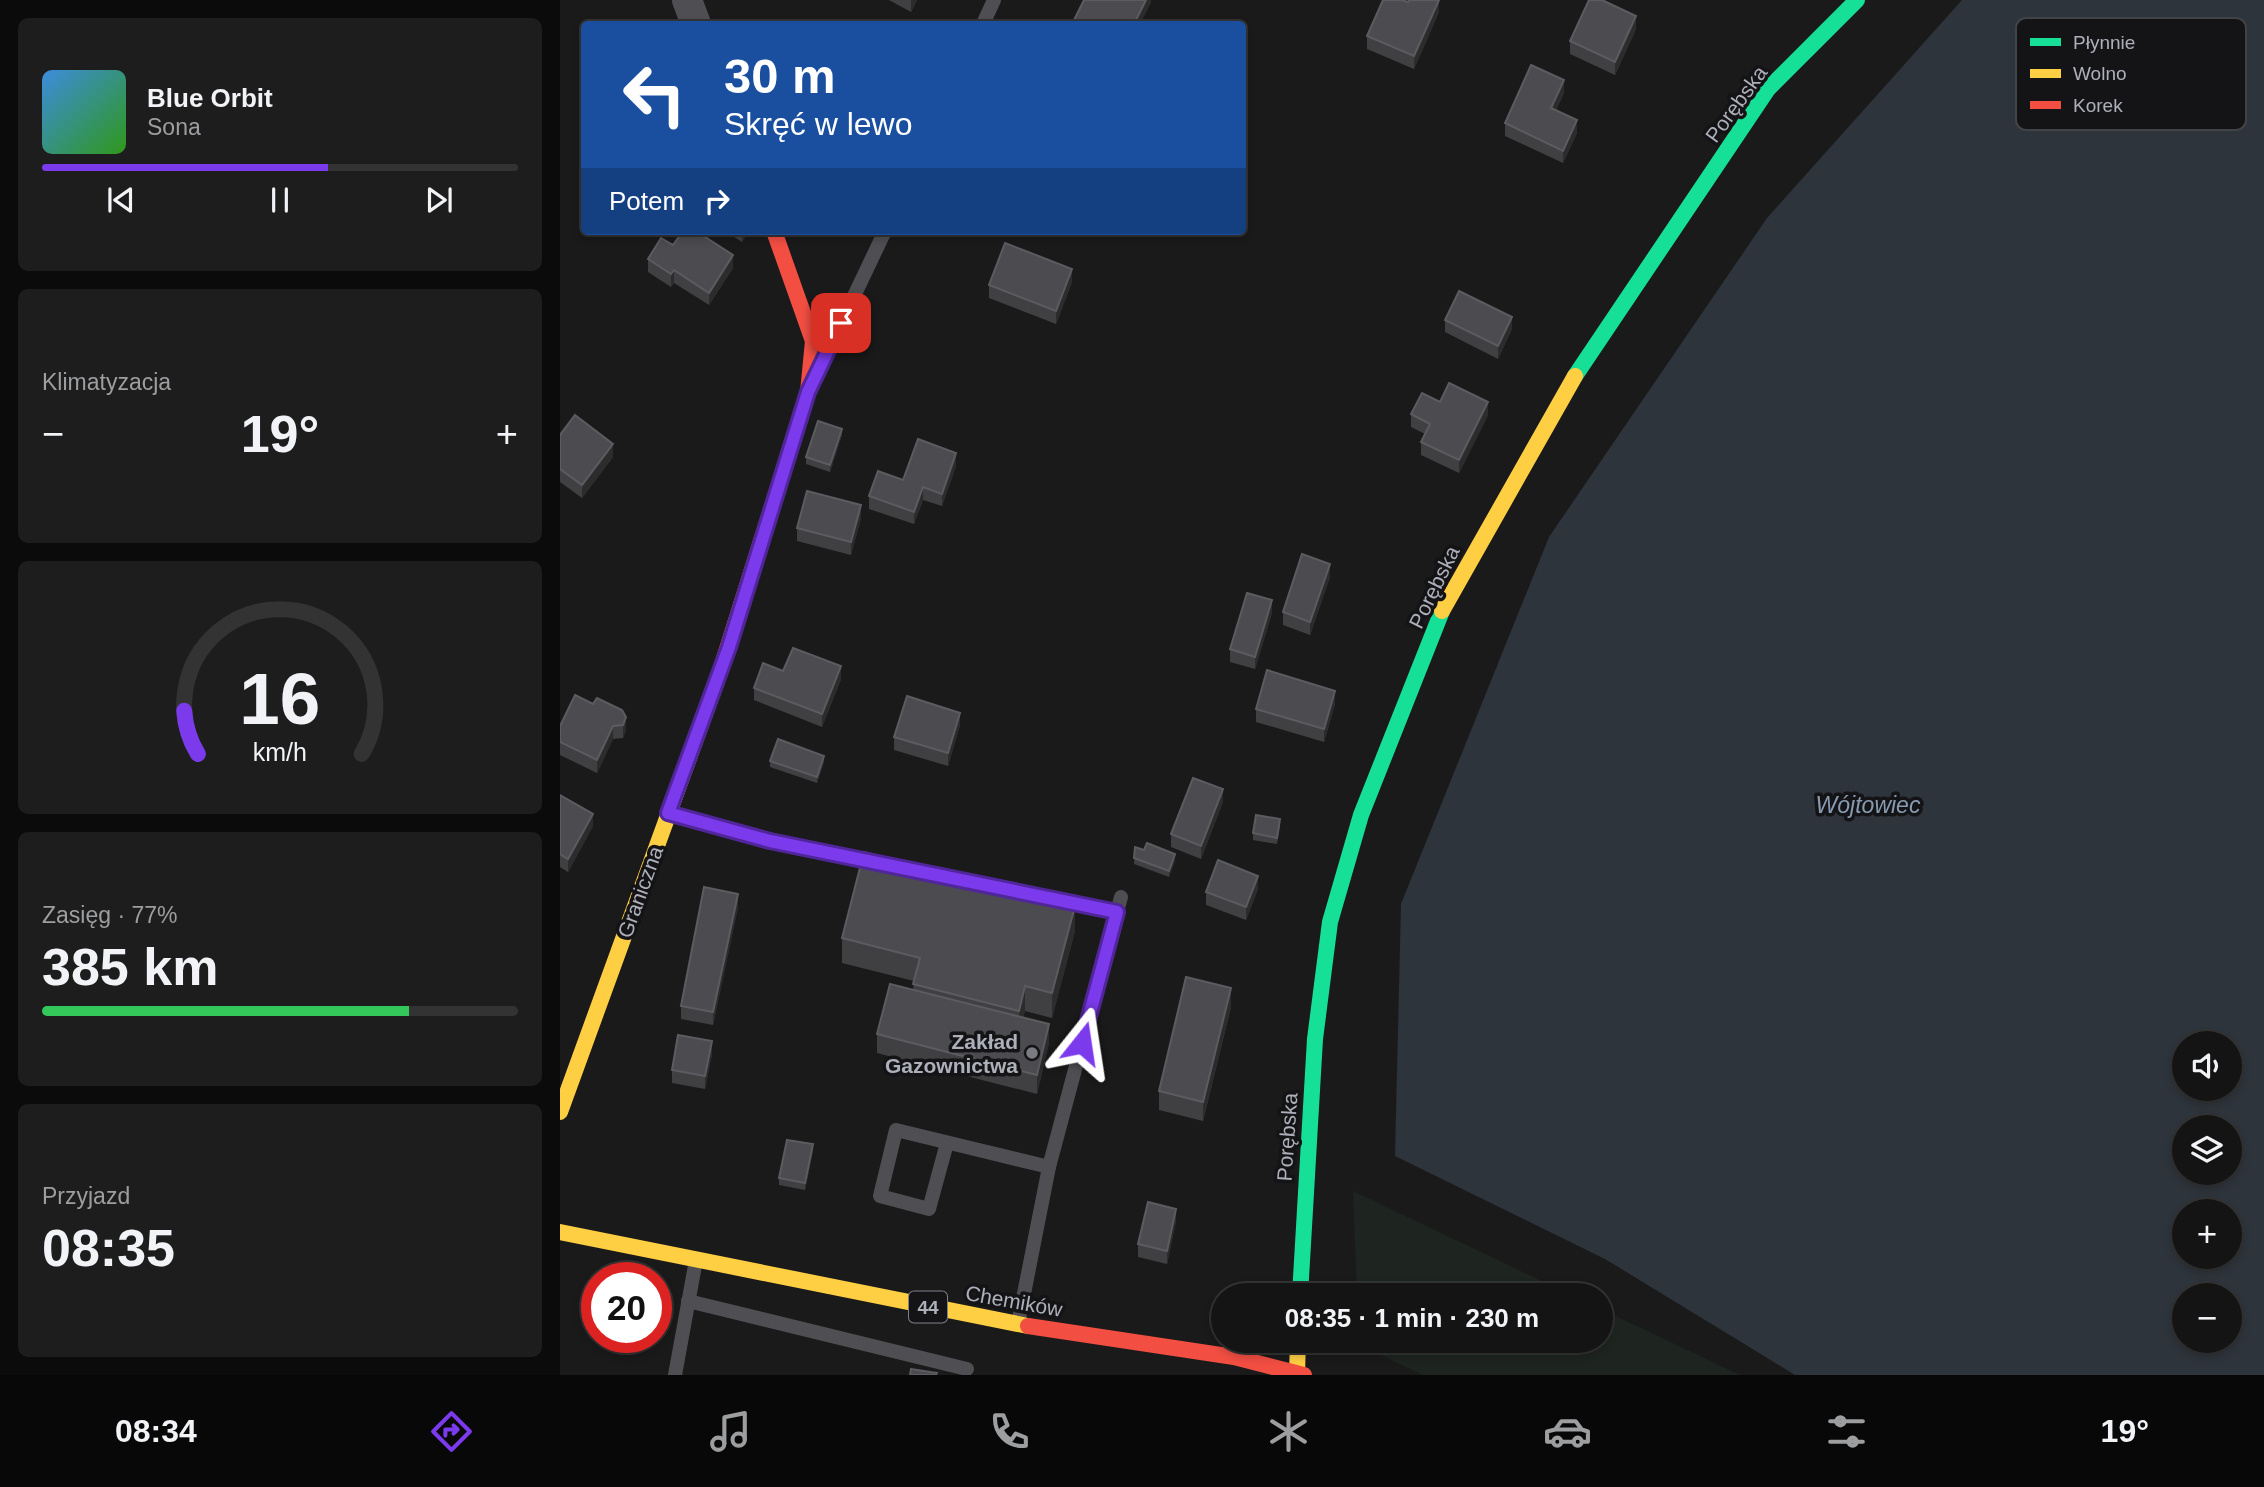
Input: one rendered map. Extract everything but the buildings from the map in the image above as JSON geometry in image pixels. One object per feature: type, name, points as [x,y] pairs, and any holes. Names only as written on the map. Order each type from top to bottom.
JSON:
[{"type":"street","points":[[687,0],[695,21]]},
{"type":"street","name":"Porębska","points":[[1301,1283],[1314,1039],[1330,922],[1361,815],[1446,601],[1562,395],[1768,89],[1857,0]]},
{"type":"street","name":"Graniczna","points":[[560,1112],[729,647],[808,392],[813,341],[775,235]]},
{"type":"street","name":"Chemików","points":[[560,1232],[1018,1325],[1234,1357],[1299,1374]]},
{"type":"street","points":[[1298,1353],[1299,1374]]},
{"type":"lane","points":[[984,21],[994,0]]},
{"type":"lane","name":"Graniczna","points":[[808,392],[883,235]]},
{"type":"lane","points":[[668,813],[770,841],[887,864]]},
{"type":"lane","points":[[953,877],[1117,912]]},
{"type":"lane","points":[[1018,1325],[1049,1167],[1121,897]]},
{"type":"lane","points":[[947,1143],[929,1209],[880,1196],[896,1130],[1049,1167]]},
{"type":"lane","points":[[675,1375],[696,1260]]},
{"type":"lane","points":[[688,1301],[967,1369]]},
{"type":"shaded area","points":[[1353,1191],[1546,1283],[1357,1283]]},
{"type":"shaded area","points":[[1613,1315],[1740,1375],[1423,1375],[1377,1353],[1613,1353]]},
{"type":"water","name":"Wójtowiec","points":[[1962,0],[2264,0],[2264,1375],[1795,1375],[1605,1259],[1395,1156],[1401,904],[1549,537],[1767,218]]},
{"type":"traffic: fast","points":[[1575,376],[1768,89],[1857,0]]},
{"type":"traffic: fast","points":[[1301,1283],[1315,1039],[1330,922],[1361,815],[1442,611]]},
{"type":"traffic: slow","points":[[1442,611],[1575,376]]},
{"type":"traffic: slow","points":[[560,1112],[717,681]]},
{"type":"traffic: slow","points":[[560,1232],[1028,1326]]},
{"type":"traffic: slow","points":[[1297,1375],[1298,1353]]},
{"type":"traffic: jam","points":[[717,681],[808,392],[813,341],[775,235]]},
{"type":"traffic: jam","points":[[1028,1326],[1234,1357],[1304,1375]]},
{"type":"place","name":"Zakład Gazownictwa","points":[[1032,1053]]},
{"type":"route","points":[[841,323],[808,392],[729,647],[668,813],[770,841],[1117,912],[1082,1043]]}]
